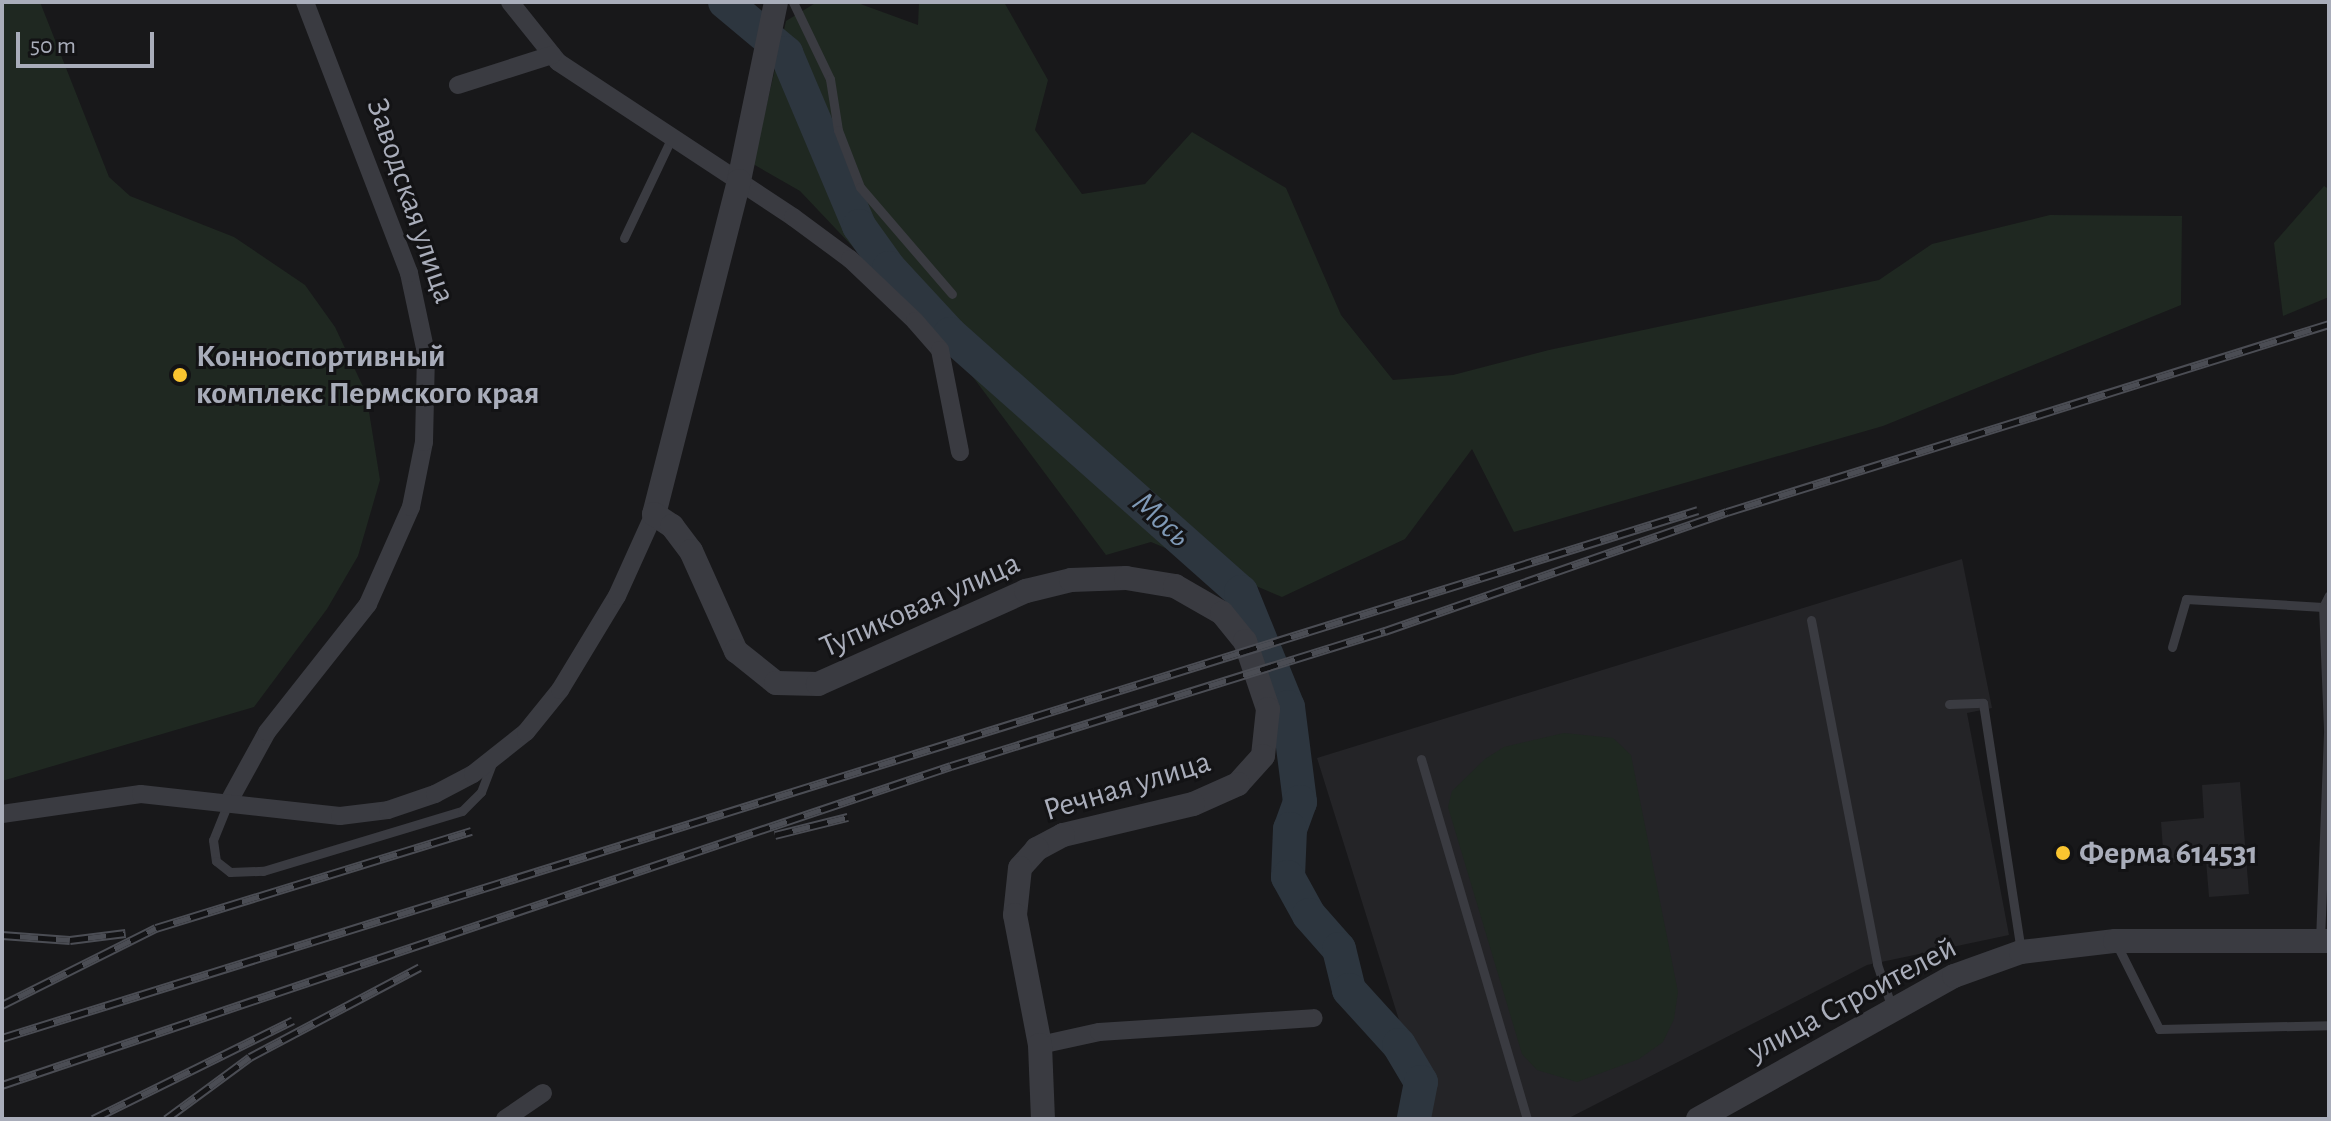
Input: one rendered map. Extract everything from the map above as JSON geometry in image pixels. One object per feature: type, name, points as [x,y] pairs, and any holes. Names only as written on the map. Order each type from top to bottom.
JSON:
[{"type":"street","name":"Заводская улица","points":[[228,803],[267,732],[368,604],[411,507],[424,442],[426,353],[409,273],[305,2]]},
{"type":"street","points":[[510,2],[552,55],[850,259],[940,350],[960,452]]},
{"type":"street","points":[[2,814],[141,794],[316,815],[365,814],[435,794],[494,758],[526,732],[588,648],[654,514],[739,181],[773,13]]},
{"type":"street","points":[[458,85],[552,55]]},
{"type":"street","name":"Тупиковая улица","points":[[654,514],[672,526],[691,551],[736,651],[776,683],[818,684],[1003,600],[1049,584],[1101,577],[1175,586],[1213,605],[1239,631],[1268,709]]},
{"type":"street","name":"Речная улица","points":[[1043,1119],[1040,1045],[1015,915],[1016,883],[1026,859],[1063,835],[1193,804],[1238,784],[1263,756],[1268,709]]},
{"type":"street","name":"улица Строителей","points":[[1698,1119],[1954,976],[2021,952],[2115,941],[2324,941]]},
{"type":"street","points":[[1040,1045],[1099,1032],[1314,1018]]},
{"type":"street","points":[[505,1119],[543,1093]]},
{"type":"lane","points":[[793,2],[830,79],[838,130],[860,187],[952,294]]},
{"type":"lane","points":[[624,238],[672,137]]},
{"type":"lane","points":[[2324,941],[2329,729],[2323,607],[2329,595]]},
{"type":"lane","points":[[2172,647],[2186,599],[2323,607]]},
{"type":"lane","points":[[1811,620],[1877,964],[1893,1012]]},
{"type":"lane","points":[[1949,704],[1983,703],[2021,952]]},
{"type":"lane","points":[[228,803],[213,840],[216,861],[230,872],[263,871],[462,811],[481,792],[494,758]]},
{"type":"lane","points":[[1421,759],[1527,1119]]},
{"type":"lane","points":[[2115,941],[2159,1029],[2329,1025]]},
{"type":"shaded area","name":"Конноспортивный комплекс Пермского края","points":[[2,2],[40,2],[109,177],[130,196],[234,237],[305,285],[335,327],[366,393],[380,480],[358,556],[327,609],[254,707],[2,781]]},
{"type":"shaded area","points":[[817,2],[855,2],[918,25],[919,2],[1004,2],[1048,80],[1035,130],[1082,194],[1145,184],[1192,132],[1286,188],[1341,315],[1393,380],[1453,375],[1549,350],[1879,280],[1932,244],[2050,215],[2182,216],[2181,305],[1883,426],[1514,532],[1472,449],[1405,539],[1282,597],[1151,542],[1106,555],[961,361],[800,191],[753,164],[786,21]]},
{"type":"shaded area","points":[[2324,186],[2329,189],[2329,297],[2283,316],[2274,243]]},
{"type":"shaded area","points":[[1962,559],[1992,708],[1967,713],[2009,935],[1867,965],[1567,1119],[1430,1119],[1317,758]]},
{"type":"shaded area","points":[[1564,733],[1613,738],[1631,755],[1678,992],[1674,1019],[1663,1042],[1639,1059],[1577,1082],[1537,1070],[1522,1054],[1448,807],[1452,791],[1485,759],[1504,747]]},
{"type":"shaded area","points":[[2240,782],[2249,894],[2209,897],[2206,860],[2164,863],[2161,822],[2204,818],[2202,785]]},
{"type":"waterway","name":"Мось","points":[[725,2],[786,53],[859,226],[889,268],[950,334],[1241,592],[1288,707],[1300,802],[1290,829],[1288,877],[1309,915],[1339,949],[1349,990],[1399,1045],[1421,1082],[1414,1119]]},
{"type":"railway","points":[[2,1085],[951,766],[1385,631],[1727,512],[2329,324]]},
{"type":"railway","points":[[2,1038],[1698,510]]},
{"type":"railway","points":[[775,835],[848,817]]},
{"type":"railway","points":[[2,1005],[156,928],[471,831]]},
{"type":"railway","points":[[2,935],[70,940],[126,933]]},
{"type":"railway","points":[[166,1119],[250,1057],[420,967]]},
{"type":"railway","points":[[93,1119],[293,1020]]},
{"type":"place","name":"Конноспортивный комплекс Пермского края","points":[[180,375]]},
{"type":"place","name":"Ферма 614531","points":[[2063,853]]}]
